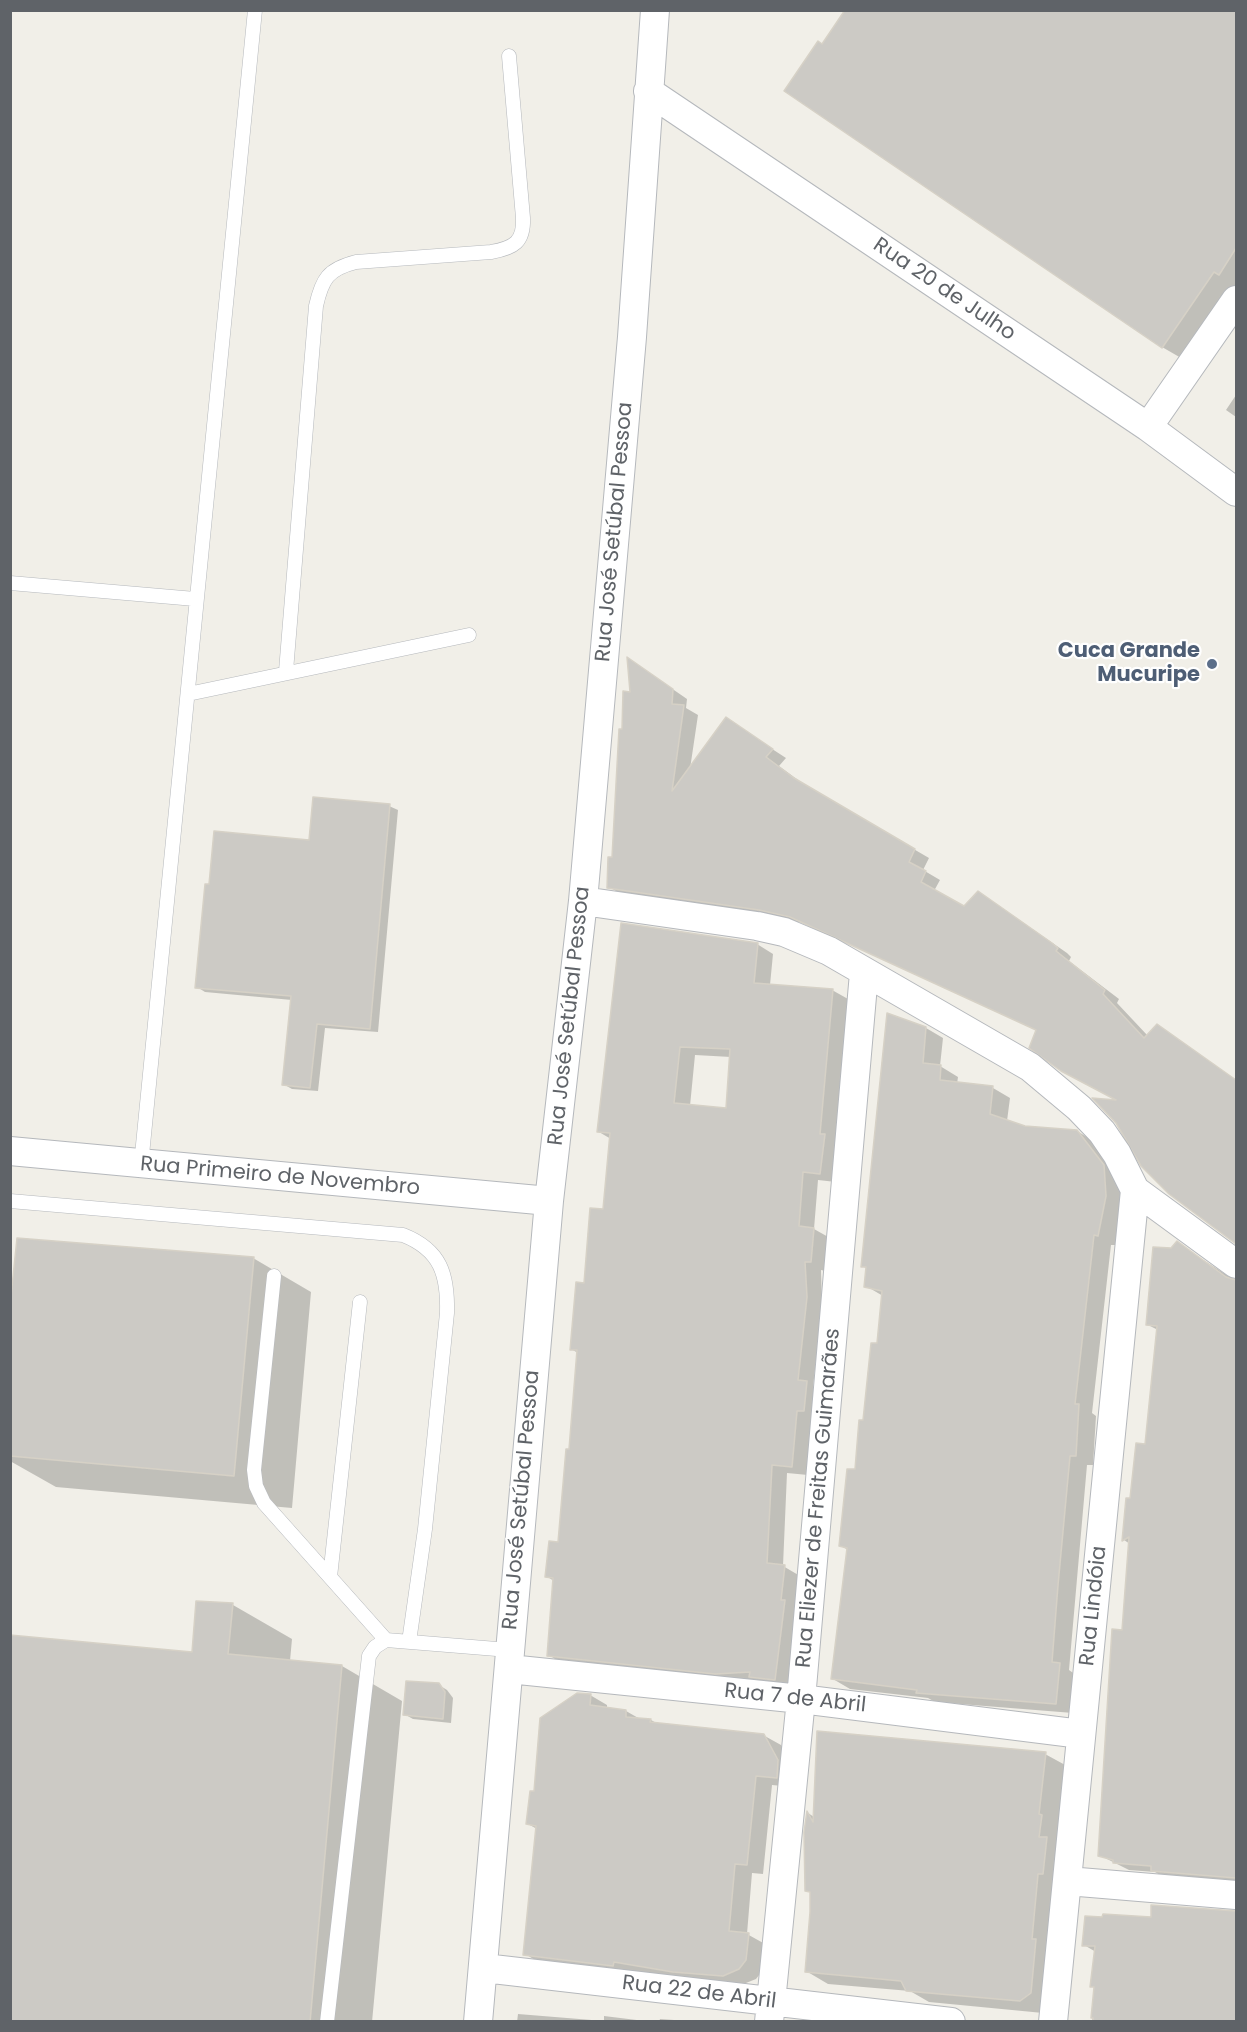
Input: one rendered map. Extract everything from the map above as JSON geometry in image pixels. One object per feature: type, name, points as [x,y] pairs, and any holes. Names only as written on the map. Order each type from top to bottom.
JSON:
[{"type":"street","name":"Rua José Setúbal Pessoa","points":[[478,2022],[549,1201],[583,901],[632,337],[655,10]]},
{"type":"street","name":"Rua 20 de Julho","points":[[648,91],[1148,427],[1236,492]]},
{"type":"street","points":[[1148,427],[1236,300]]},
{"type":"street","points":[[583,901],[731,921],[784,932],[829,951],[1030,1067],[1079,1108],[1102,1132],[1117,1154],[1135,1190],[1236,1264]]},
{"type":"street","name":"Rua Eliezer de Freitas Guimarães","points":[[770,2011],[801,1699],[864,973]]},
{"type":"street","name":"Rua Primeiro de Novembro","points":[[10,1150],[141,1165],[549,1201]]},
{"type":"street","name":"Rua Lindóia","points":[[1053,2022],[1135,1190]]},
{"type":"street","name":"Rua 7 de Abril","points":[[509,1660],[1081,1734]]},
{"type":"street","points":[[1067,1881],[1236,1895]]},
{"type":"street","name":"Rua 22 de Abril","points":[[484,1968],[770,2011],[951,2022]]},
{"type":"lane","points":[[141,1165],[188,694],[195,599],[255,10]]},
{"type":"lane","points":[[286,671],[315,318],[320,289],[327,276],[337,267],[356,262],[491,252],[508,249],[519,242],[523,231],[523,218],[509,56]]},
{"type":"lane","points":[[10,584],[195,599]]},
{"type":"lane","points":[[188,694],[286,671],[469,635]]},
{"type":"lane","points":[[10,1201],[403,1235],[423,1243],[438,1260],[448,1288],[426,1518],[409,1642]]},
{"type":"lane","points":[[274,1276],[254,1470],[256,1486],[264,1503],[386,1640]]},
{"type":"lane","points":[[330,1577],[360,1302]]},
{"type":"lane","points":[[327,2022],[369,1656],[375,1647],[386,1640],[509,1660]]},
{"type":"building","points":[[845,10],[1236,10],[1236,248],[1219,275],[1214,272],[1162,348],[784,91],[818,41],[822,44]]},
{"type":"building","points":[[627,657],[673,689],[672,704],[684,705],[672,791],[726,717],[773,749],[766,757],[794,778],[915,849],[909,862],[926,871],[921,882],[964,906],[978,891],[1058,948],[1056,951],[1105,990],[1103,994],[1144,1038],[1157,1024],[1236,1080],[1236,1244],[1169,1194],[1141,1166],[1116,1123],[1092,1098],[1116,1100],[1061,1071],[1029,1048],[1036,1030],[790,917],[759,910],[607,888],[608,857],[612,857],[623,691],[630,692]]},
{"type":"building","points":[[313,797],[390,804],[370,1029],[317,1024],[310,1088],[282,1085],[291,996],[195,988],[205,884],[209,884],[214,831],[309,840]]},
{"type":"building","points":[[621,923],[758,943],[754,983],[833,989],[820,1134],[825,1134],[820,1174],[803,1172],[799,1226],[814,1228],[811,1262],[805,1262],[807,1297],[798,1380],[807,1381],[804,1411],[797,1411],[792,1467],[772,1465],[767,1563],[785,1565],[781,1600],[785,1600],[775,1680],[749,1677],[750,1672],[715,1674],[547,1656],[553,1578],[545,1577],[549,1541],[558,1542],[566,1449],[569,1449],[577,1350],[570,1350],[576,1282],[584,1283],[590,1208],[603,1209],[610,1133],[597,1132]],"holes":[[[680,1047],[730,1049],[726,1108],[674,1103]]]},
{"type":"building","points":[[887,1013],[926,1027],[923,1063],[941,1065],[940,1080],[993,1086],[990,1114],[1025,1126],[1077,1130],[1104,1165],[1106,1196],[1098,1236],[1094,1235],[1075,1404],[1079,1404],[1076,1456],[1070,1456],[1058,1585],[1052,1662],[1060,1663],[1056,1704],[916,1693],[917,1690],[831,1679],[847,1548],[839,1546],[847,1469],[855,1469],[859,1420],[863,1420],[871,1343],[877,1343],[882,1291],[864,1287],[866,1267],[861,1267]]},
{"type":"building","points":[[17,1238],[254,1257],[234,1476],[10,1456],[10,1306]]},
{"type":"building","points":[[1177,1241],[1226,1277],[1236,1280],[1236,1878],[1151,1871],[1151,1866],[1113,1863],[1113,1860],[1098,1856],[1112,1629],[1122,1630],[1129,1537],[1122,1541],[1126,1498],[1130,1498],[1136,1443],[1145,1444],[1157,1326],[1146,1325],[1153,1247],[1171,1248]]},
{"type":"building","points":[[196,1601],[233,1603],[228,1654],[342,1665],[310,2022],[10,2022],[10,1635],[192,1652]]},
{"type":"building","points":[[406,1681],[439,1683],[445,1692],[443,1719],[403,1715]]},
{"type":"building","points":[[577,1693],[591,1694],[590,1705],[626,1710],[626,1717],[651,1719],[650,1722],[764,1734],[778,1760],[777,1778],[756,1776],[747,1865],[735,1864],[729,1931],[749,1933],[746,1960],[739,1969],[723,1976],[673,1972],[614,1962],[613,1966],[523,1955],[536,1826],[526,1824],[530,1791],[534,1791],[540,1718]]},
{"type":"building","points":[[817,1731],[1046,1752],[1039,1814],[1042,1815],[1039,1837],[1047,1837],[1043,1874],[1038,1874],[1032,1939],[1036,1939],[1031,1993],[1020,2001],[906,1991],[901,1981],[805,1972],[810,1892],[805,1891],[804,1832],[807,1811],[813,1822]]},
{"type":"building","points":[[1151,1905],[1236,1911],[1236,2022],[1093,2022],[1091,2018],[1094,1987],[1090,1987],[1095,1946],[1082,1946],[1085,1916],[1102,1917],[1103,1914],[1151,1917]]},
{"type":"place","name":"Cuca Grande Mucuripe","points":[[1212,664]]}]
